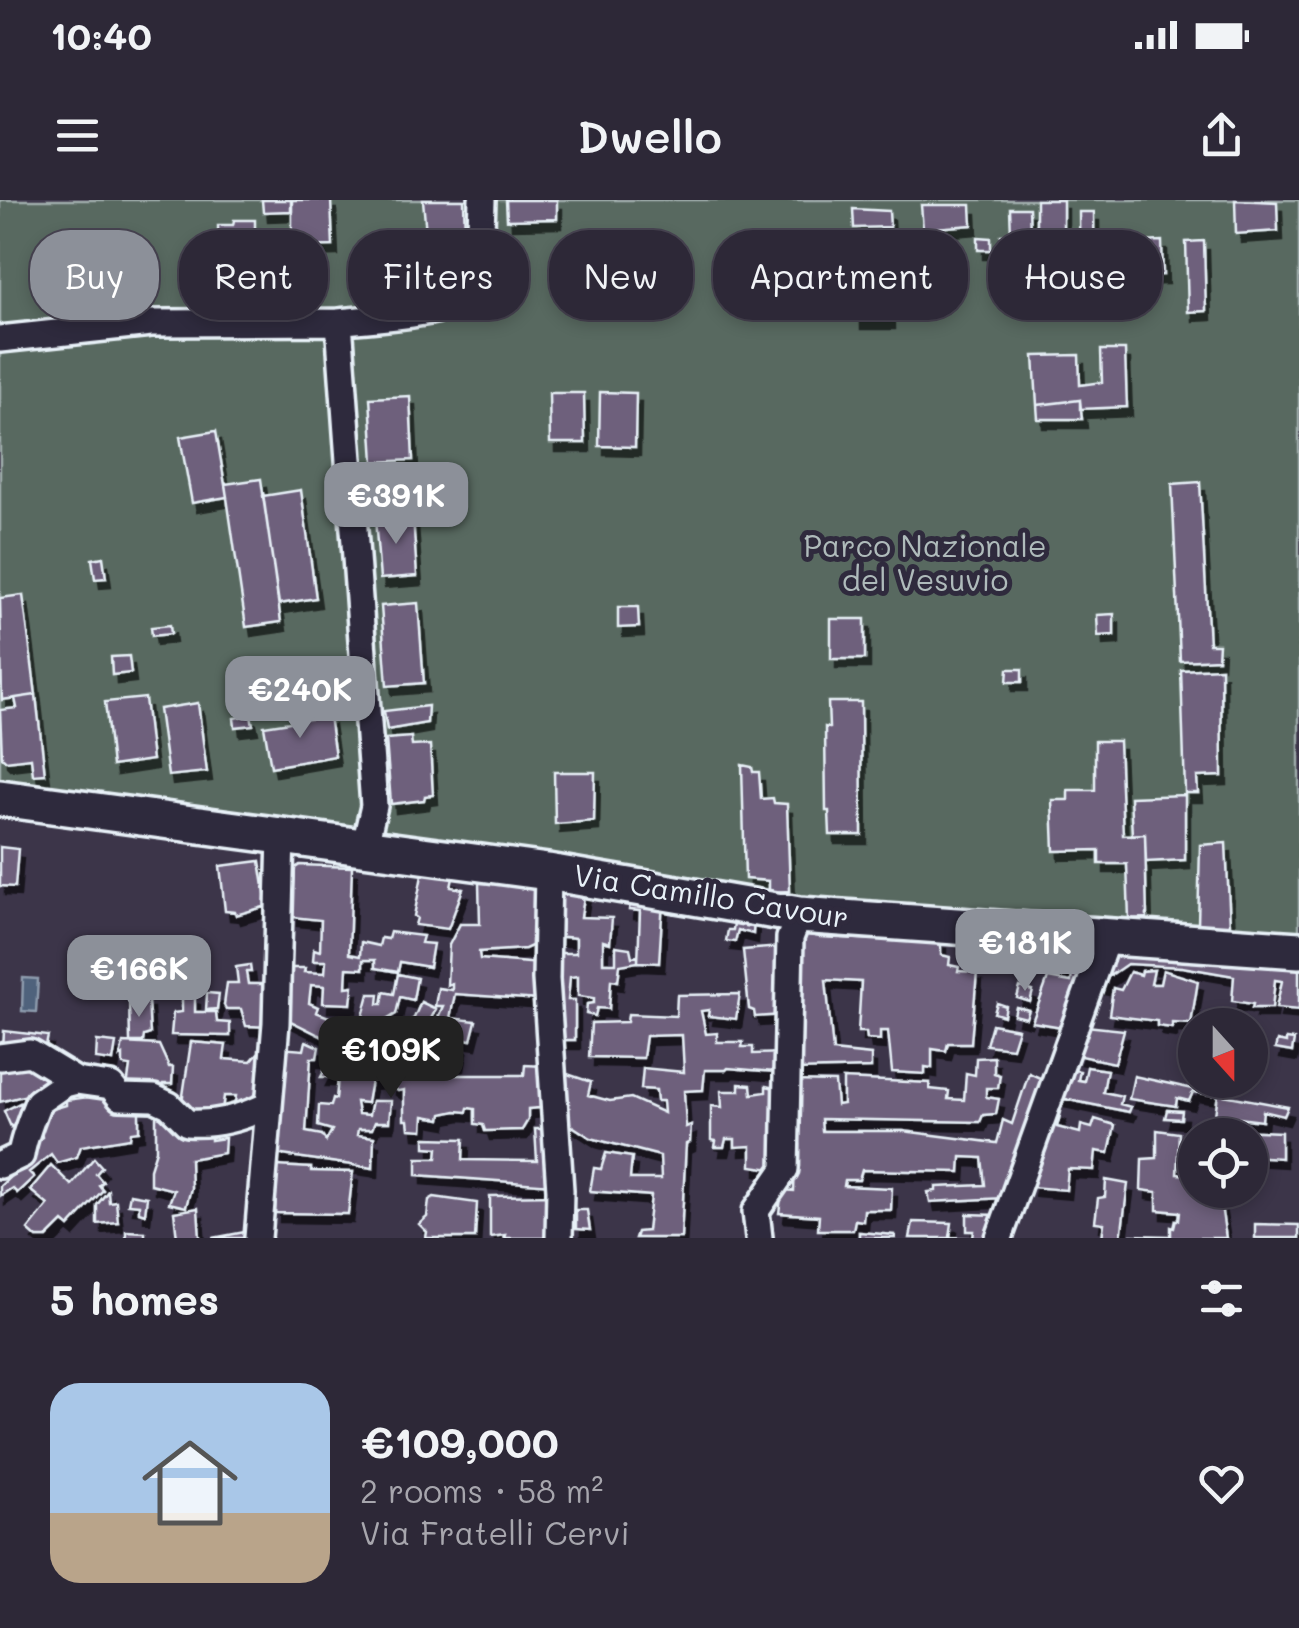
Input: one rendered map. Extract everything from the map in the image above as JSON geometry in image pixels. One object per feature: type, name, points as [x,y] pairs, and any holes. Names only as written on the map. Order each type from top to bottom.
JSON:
[{"type":"street","points":[[0,339],[151,323],[339,322],[468,300],[478,291],[482,200]]},
{"type":"street","points":[[339,322],[374,806],[364,845]]},
{"type":"street","name":"Via Camillo Cavour","points":[[0,798],[364,845],[799,915],[1299,950]]},
{"type":"street","points":[[258,1238],[276,1023],[281,835]]},
{"type":"street","points":[[548,872],[546,980],[560,1190],[559,1238]]},
{"type":"street","points":[[759,1238],[756,1211],[785,1170],[790,938],[799,915]]},
{"type":"street","points":[[999,1238],[1107,937]]},
{"type":"street","points":[[0,1057],[30,1054],[76,1081],[110,1086],[120,1096],[154,1098],[169,1105],[187,1123],[208,1125],[237,1120],[267,1106]]},
{"type":"street","points":[[0,1165],[21,1155],[22,1142],[30,1132],[38,1102],[64,1084],[76,1081]]},
{"type":"green space","name":"Parco Nazionale del Vesuvio","points":[[0,200],[1299,200],[1299,961],[0,814]]},
{"type":"water","points":[[23,978],[38,979],[36,1012],[22,1011]]},
{"type":"building","points":[[262,200],[291,200],[291,211],[263,212]]},
{"type":"building","points":[[292,200],[331,200],[333,246],[328,246],[328,230],[292,230]]},
{"type":"building","points":[[423,200],[464,200],[465,230],[426,230]]},
{"type":"building","points":[[506,200],[557,200],[557,219],[507,220]]},
{"type":"building","points":[[1036,200],[1063,200],[1063,230],[1036,230]]},
{"type":"building","points":[[1235,200],[1277,202],[1278,231],[1236,234]]},
{"type":"building","points":[[921,205],[971,205],[972,225],[923,229]]},
{"type":"building","points":[[1010,208],[1029,208],[1030,230],[1011,230]]},
{"type":"building","points":[[853,209],[889,211],[890,227],[854,228]]},
{"type":"building","points":[[1079,212],[1094,212],[1094,230],[1079,230]]},
{"type":"building","points":[[234,220],[255,220],[255,230],[218,230],[218,225],[233,225]]},
{"type":"building","points":[[978,237],[988,238],[988,250],[978,250]]},
{"type":"building","points":[[1204,241],[1206,311],[1188,312],[1186,242]]},
{"type":"building","points":[[1101,350],[1125,350],[1127,407],[1080,409],[1080,400],[1037,405],[1034,356],[1079,355],[1080,385],[1102,382]]},
{"type":"building","points":[[600,392],[636,393],[635,447],[599,446]]},
{"type":"building","points":[[549,393],[584,393],[585,443],[550,443]]},
{"type":"building","points":[[410,396],[413,460],[374,462],[370,398]]},
{"type":"building","points":[[1080,400],[1082,419],[1038,419],[1037,405]]},
{"type":"building","points":[[216,431],[227,497],[192,503],[180,437]]},
{"type":"building","points":[[261,479],[281,622],[246,627],[225,484]]},
{"type":"building","points":[[1200,482],[1209,644],[1219,644],[1218,659],[1180,661],[1172,484]]},
{"type":"building","points":[[301,490],[316,598],[279,604],[263,496]]},
{"type":"building","points":[[413,516],[417,576],[380,579],[375,519]]},
{"type":"building","points":[[103,557],[106,578],[95,579],[92,559]]},
{"type":"building","points":[[23,595],[36,695],[2,700],[0,598]]},
{"type":"building","points":[[418,603],[424,683],[387,686],[381,606]]},
{"type":"building","points":[[618,607],[638,607],[639,627],[618,628]]},
{"type":"building","points":[[1114,614],[1114,635],[1098,636],[1097,615]]},
{"type":"building","points":[[831,619],[865,619],[865,659],[831,659]]},
{"type":"building","points":[[170,625],[171,634],[152,636],[151,627]]},
{"type":"building","points":[[129,656],[131,673],[112,675],[111,657]]},
{"type":"building","points":[[1221,668],[1222,776],[1197,777],[1198,793],[1185,793],[1181,670]]},
{"type":"building","points":[[1008,669],[1022,669],[1022,682],[1007,682]]},
{"type":"building","points":[[36,695],[45,774],[33,775],[31,758],[6,761],[2,757],[0,710],[17,708],[15,698]]},
{"type":"building","points":[[145,698],[152,760],[112,766],[105,702]]},
{"type":"building","points":[[828,702],[861,702],[862,835],[830,835],[826,811]]},
{"type":"building","points":[[198,703],[207,772],[168,776],[159,709]]},
{"type":"building","points":[[428,706],[427,723],[387,730],[384,711]]},
{"type":"building","points":[[251,715],[253,725],[235,727],[234,718]]},
{"type":"building","points":[[329,716],[335,756],[271,767],[264,726]]},
{"type":"building","points":[[411,737],[412,746],[430,745],[433,795],[425,796],[424,800],[391,804],[386,739]]},
{"type":"building","points":[[1095,741],[1119,741],[1123,835],[1145,834],[1147,918],[1129,919],[1127,864],[1099,864],[1099,850],[1054,851],[1052,800],[1068,800],[1068,790],[1095,790]]},
{"type":"building","points":[[742,765],[759,772],[761,799],[773,798],[774,803],[787,804],[790,891],[769,892],[769,881],[745,879]]},
{"type":"building","points":[[554,772],[595,772],[594,821],[555,824]]},
{"type":"building","points":[[1185,795],[1185,860],[1146,862],[1145,834],[1132,835],[1130,797]]},
{"type":"building","points":[[1226,843],[1230,926],[1198,925],[1200,845]]},
{"type":"building","points":[[0,847],[18,849],[15,887],[0,886]]},
{"type":"building","points":[[260,861],[267,906],[236,915],[225,911],[220,866]]},
{"type":"building","points":[[352,867],[349,954],[360,956],[361,942],[379,946],[381,938],[388,939],[390,932],[423,936],[421,943],[433,944],[429,967],[400,962],[398,972],[375,968],[375,960],[363,960],[363,969],[347,968],[346,987],[353,986],[351,1004],[323,1003],[324,986],[311,985],[309,1003],[318,1007],[316,1012],[334,1019],[325,1038],[283,1017],[286,968],[325,973],[326,961],[313,961],[314,949],[320,951],[321,920],[292,917],[295,868]]},
{"type":"building","points":[[423,870],[453,878],[451,887],[463,889],[448,929],[415,925]]},
{"type":"building","points":[[479,883],[522,883],[537,888],[536,944],[525,949],[479,952],[480,959],[542,964],[539,1000],[455,994],[450,1018],[476,1021],[471,1040],[431,1034],[443,1006],[435,1006],[438,988],[452,990],[452,983],[447,985],[449,945],[460,924],[480,924]]},
{"type":"building","points":[[555,885],[585,890],[581,917],[612,918],[610,943],[603,941],[603,963],[616,963],[616,946],[630,948],[632,957],[638,956],[638,962],[620,965],[618,981],[611,980],[609,1009],[597,1008],[595,1016],[586,1014],[587,1004],[594,1003],[594,998],[578,996],[578,976],[570,977],[568,1000],[575,1000],[575,1040],[556,1040],[556,953],[576,953],[576,938],[553,936]]},
{"type":"building","points":[[631,894],[663,900],[659,963],[638,962],[640,911],[629,910]]},
{"type":"building","points":[[735,915],[754,920],[753,934],[738,930],[735,942],[726,941],[728,930],[733,930]]},
{"type":"building","points":[[795,932],[820,937],[941,940],[941,955],[950,957],[949,965],[959,967],[958,971],[977,972],[971,1043],[948,1043],[946,1051],[932,1049],[932,1068],[925,1067],[925,1074],[892,1072],[888,1031],[880,1031],[880,1040],[867,1039],[866,1032],[858,1032],[861,982],[826,980],[833,1051],[871,1055],[871,1068],[795,1070]]},
{"type":"building","points":[[1005,943],[1029,947],[1027,960],[1005,958]]},
{"type":"building","points":[[781,947],[782,1015],[755,1017],[749,1009],[743,950]]},
{"type":"building","points":[[1043,948],[1082,948],[1080,954],[1094,958],[1068,1028],[1032,1022],[1048,978],[1071,982],[1072,974],[1041,968]]},
{"type":"building","points":[[1109,953],[1299,965],[1299,1010],[1276,1008],[1282,981],[1275,980],[1272,1008],[1252,1008],[1253,1004],[1232,1001],[1234,976],[1182,967],[1127,964],[1108,977],[1104,986],[1095,984]]},
{"type":"building","points":[[250,965],[251,972],[246,972],[248,984],[263,984],[264,978],[274,980],[271,1027],[246,1026],[241,1009],[226,1009],[224,1005],[227,983],[238,983],[236,967]]},
{"type":"building","points":[[1154,970],[1151,984],[1160,984],[1163,970],[1198,981],[1194,1008],[1178,1008],[1178,1023],[1172,1023],[1172,1028],[1157,1026],[1157,1021],[1109,1015],[1113,988],[1121,990],[1130,972],[1141,975],[1142,971]]},
{"type":"building","points":[[398,974],[417,978],[413,1000],[400,997],[396,1014],[383,1022],[381,1048],[376,1053],[341,1048],[343,1029],[357,1031],[357,1018],[362,1020],[369,994],[379,994],[378,1004],[382,1004],[384,992],[394,994]]},
{"type":"building","points":[[1020,987],[1033,991],[1030,1002],[1017,998]]},
{"type":"building","points":[[182,993],[195,996],[195,1012],[216,1012],[217,1022],[230,1023],[230,1036],[171,1035],[173,1013],[182,1012]]},
{"type":"building","points":[[207,993],[219,994],[217,1009],[206,1010]]},
{"type":"building","points":[[740,994],[736,1019],[708,1016],[709,1010],[701,1011],[706,1034],[717,1033],[717,1042],[743,1042],[742,1047],[753,1047],[753,1054],[786,1053],[775,1072],[705,1070],[703,1090],[684,1091],[686,1127],[691,1125],[690,1142],[686,1144],[681,1238],[635,1238],[637,1232],[647,1231],[651,1196],[590,1191],[594,1168],[601,1169],[606,1153],[632,1157],[630,1179],[661,1179],[660,1156],[591,1138],[566,1122],[568,1112],[558,1110],[556,1070],[591,1082],[588,1095],[610,1101],[631,1098],[664,1113],[656,1090],[641,1089],[643,1068],[684,1072],[682,1035],[646,1036],[643,1058],[589,1057],[591,1023],[627,1022],[628,1014],[676,1016],[677,995]]},
{"type":"building","points":[[129,999],[148,999],[150,1034],[144,1036],[143,1042],[130,1042]]},
{"type":"building","points":[[421,1002],[436,1009],[427,1026],[421,1023],[413,1035],[400,1027],[414,1018]]},
{"type":"building","points":[[997,1003],[1006,1006],[1004,1016],[994,1013]]},
{"type":"building","points":[[1016,1007],[1029,1010],[1026,1018],[1014,1015]]},
{"type":"building","points":[[992,1024],[1018,1029],[1012,1048],[986,1045]]},
{"type":"building","points":[[1086,1026],[1124,1030],[1115,1063],[1076,1055]]},
{"type":"building","points":[[4,1031],[48,1036],[44,1056],[3,1050]]},
{"type":"building","points":[[1286,1039],[1294,1040],[1292,1052],[1275,1049],[1277,1041],[1286,1043]]},
{"type":"building","points":[[97,1041],[116,1043],[113,1061],[96,1059]]},
{"type":"building","points":[[306,1041],[319,1047],[317,1058],[311,1058],[306,1132],[322,1135],[326,1141],[332,1130],[318,1126],[319,1105],[331,1106],[333,1098],[336,1099],[338,1077],[321,1077],[331,1057],[348,1061],[345,1078],[352,1077],[356,1065],[409,1064],[414,1042],[433,1046],[434,1041],[462,1044],[459,1062],[438,1066],[438,1075],[524,1075],[525,1065],[544,1066],[546,1098],[540,1099],[540,1108],[528,1109],[528,1120],[522,1130],[485,1131],[483,1125],[475,1124],[475,1109],[468,1108],[467,1112],[442,1114],[441,1119],[424,1116],[423,1130],[409,1129],[408,1120],[404,1120],[404,1090],[391,1086],[392,1078],[371,1081],[367,1103],[356,1102],[358,1114],[369,1115],[372,1101],[391,1101],[389,1122],[375,1122],[372,1129],[358,1129],[357,1135],[374,1137],[373,1168],[268,1153],[279,1048],[304,1050]]},
{"type":"building","points":[[191,1042],[226,1045],[224,1059],[251,1061],[258,1053],[271,1053],[266,1100],[233,1114],[236,1096],[224,1096],[222,1110],[210,1109],[208,1119],[181,1109]]},
{"type":"building","points":[[123,1043],[159,1045],[169,1067],[173,1067],[172,1084],[163,1084],[161,1094],[126,1095],[130,1066],[123,1065],[123,1055],[120,1057]]},
{"type":"building","points":[[994,1057],[994,1073],[1000,1075],[998,1088],[986,1088],[986,1097],[999,1099],[996,1114],[983,1115],[980,1122],[821,1119],[822,1131],[903,1131],[997,1143],[1003,1120],[1012,1124],[1029,1073],[1049,1082],[1004,1198],[930,1202],[928,1192],[936,1191],[936,1187],[985,1185],[982,1158],[961,1157],[960,1172],[862,1170],[859,1180],[845,1180],[844,1186],[892,1188],[891,1210],[864,1210],[863,1221],[855,1220],[853,1230],[818,1230],[819,1216],[779,1213],[782,1190],[794,1191],[795,1166],[800,1166],[800,1145],[792,1147],[794,1081],[835,1082],[837,1105],[843,1104],[843,1079],[930,1083],[930,1089],[949,1091],[948,1099],[964,1100],[966,1073],[975,1075],[976,1058]]},
{"type":"building","points":[[30,1059],[55,1071],[54,1088],[0,1102],[0,1062]]},
{"type":"building","points":[[1087,1067],[1107,1070],[1103,1092],[1122,1096],[1120,1104],[1131,1107],[1129,1112],[1059,1098],[1067,1069],[1080,1071],[1078,1080],[1084,1081]]},
{"type":"building","points":[[1134,1076],[1178,1086],[1178,1098],[1190,1098],[1189,1101],[1177,1098],[1176,1106],[1129,1099]]},
{"type":"building","points":[[739,1084],[751,1085],[752,1094],[766,1092],[766,1086],[775,1088],[772,1169],[751,1166],[751,1146],[735,1147],[735,1139],[726,1139],[724,1147],[715,1147],[716,1141],[711,1140],[711,1106],[722,1107],[721,1091],[739,1091]]},
{"type":"building","points":[[110,1094],[129,1105],[130,1110],[139,1110],[139,1131],[131,1132],[130,1138],[81,1146],[77,1157],[57,1163],[51,1154],[29,1172],[34,1177],[17,1193],[12,1188],[0,1196],[0,1186],[31,1158],[26,1147],[42,1137],[39,1113],[66,1105],[66,1100]]},
{"type":"building","points":[[1217,1098],[1288,1107],[1284,1116],[1263,1111],[1262,1118],[1215,1115]]},
{"type":"building","points":[[20,1103],[28,1119],[11,1127],[4,1111]]},
{"type":"building","points":[[1052,1110],[1061,1112],[1057,1127],[1080,1133],[1081,1125],[1092,1128],[1095,1119],[1115,1125],[1109,1153],[1096,1151],[1094,1170],[1068,1169],[1066,1190],[1030,1187]]},
{"type":"building","points":[[1167,1110],[1182,1111],[1181,1118],[1165,1118]]},
{"type":"building","points":[[156,1115],[174,1117],[175,1131],[211,1133],[211,1140],[225,1138],[224,1153],[190,1159],[191,1188],[186,1207],[169,1203],[174,1190],[150,1184],[156,1150]]},
{"type":"building","points":[[543,1120],[550,1121],[552,1185],[417,1175],[417,1158],[437,1158],[438,1148],[425,1147],[425,1138],[464,1139],[463,1160],[537,1161],[535,1129],[542,1129]]},
{"type":"building","points":[[1157,1130],[1178,1133],[1178,1208],[1221,1208],[1226,1238],[1130,1238],[1171,1236],[1171,1227],[1179,1220],[1180,1212],[1157,1210],[1157,1192],[1141,1190],[1142,1159],[1157,1158]]},
{"type":"building","points":[[1268,1131],[1281,1132],[1281,1158],[1268,1157]]},
{"type":"building","points":[[94,1158],[102,1167],[96,1174],[103,1182],[99,1185],[103,1190],[69,1227],[63,1222],[47,1238],[37,1238],[28,1230],[48,1205],[30,1190],[51,1165],[71,1185]]},
{"type":"building","points":[[277,1166],[353,1172],[348,1214],[275,1213]]},
{"type":"building","points":[[1106,1180],[1128,1184],[1121,1238],[1102,1238],[1104,1223],[1095,1222],[1098,1198],[1105,1197]]},
{"type":"building","points":[[108,1191],[109,1202],[116,1201],[118,1222],[97,1224],[97,1205]]},
{"type":"building","points":[[130,1194],[147,1197],[145,1214],[139,1212],[139,1205],[128,1204]]},
{"type":"building","points":[[558,1195],[551,1238],[490,1237],[490,1196]]},
{"type":"building","points":[[434,1197],[477,1203],[475,1238],[426,1238],[427,1232],[419,1224],[427,1217],[429,1200]]},
{"type":"building","points":[[198,1208],[200,1238],[177,1238],[174,1212]]},
{"type":"building","points":[[576,1210],[587,1210],[590,1230],[576,1229]]},
{"type":"building","points":[[967,1214],[998,1215],[996,1238],[973,1238],[974,1231],[967,1231]]},
{"type":"building","points":[[913,1222],[952,1223],[950,1237],[973,1238],[910,1238]]},
{"type":"building","points":[[1255,1224],[1299,1225],[1299,1238],[1255,1238]]},
{"type":"building","points":[[126,1231],[145,1232],[145,1238],[126,1238]]},
{"type":"building","points":[[250,1231],[251,1238],[213,1238]]},
{"type":"building","points":[[859,1232],[895,1235],[895,1238],[859,1238]]}]
